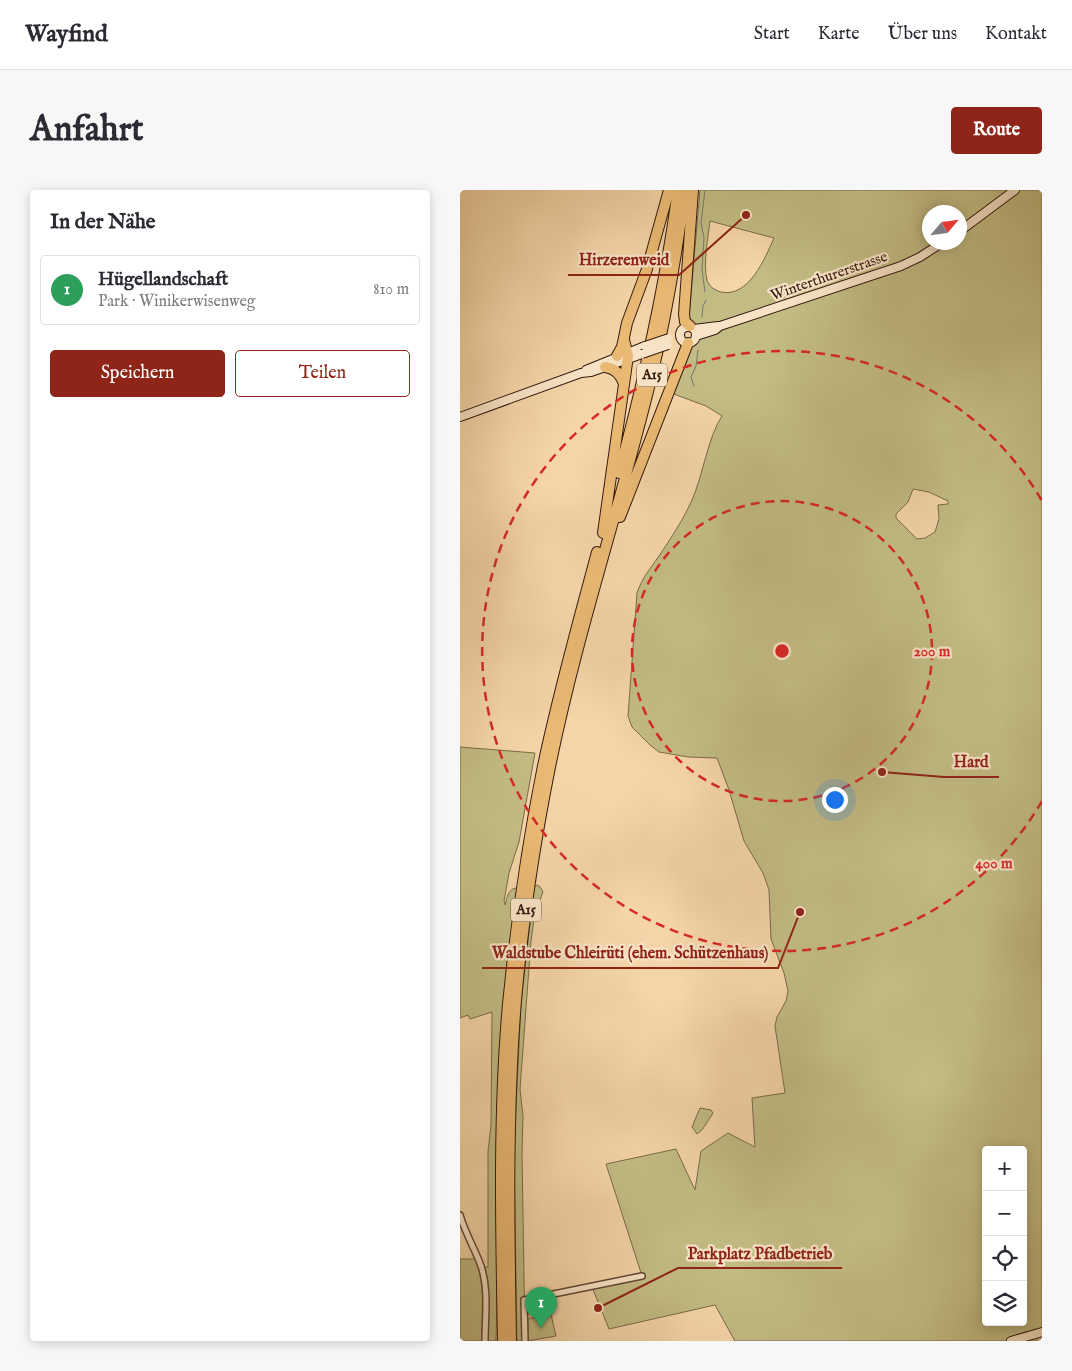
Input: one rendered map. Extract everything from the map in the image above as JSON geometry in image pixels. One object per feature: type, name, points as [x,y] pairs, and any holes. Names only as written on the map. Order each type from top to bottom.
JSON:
[{"type":"highway","points":[[603,533],[624,384],[624,340],[627,323],[647,269],[669,190]]},
{"type":"highway","name":"A15","points":[[503,1341],[502,1193],[504,1073],[508,1006],[519,908],[543,764],[565,672],[628,439],[650,348],[664,278],[678,190]]},
{"type":"highway","name":"A15","points":[[511,1341],[510,1121],[516,1002],[531,871],[552,758],[569,684],[653,371],[673,274],[685,190]]},
{"type":"highway","points":[[693,190],[684,314],[685,322],[693,330]]},
{"type":"highway","points":[[603,557],[683,340]]},
{"type":"highway","points":[[605,367],[616,371],[624,384]]},
{"type":"highway","points":[[498,1341],[499,1323],[502,1315]]},
{"type":"main road","points":[[967,225],[1015,190]]},
{"type":"main road","name":"Winterthurerstrasse","points":[[683,340],[682,328],[715,330],[720,326],[901,266],[931,250]]},
{"type":"main road","name":"Winterthurerstrasse","points":[[460,417],[581,373],[590,367],[668,342],[694,340],[693,330]]},
{"type":"main road","name":"Winterthurerstrasse","points":[[581,373],[605,367],[624,356]]},
{"type":"main road","points":[[1011,1341],[1042,1332]]},
{"type":"street","points":[[460,1216],[484,1277],[486,1300],[485,1341]]},
{"type":"street","points":[[525,1341],[524,1300],[642,1276]]},
{"type":"shaded area","points":[[700,190],[1042,190],[1042,1341],[735,1341],[715,1305],[609,1329],[592,1287],[642,1276],[606,1164],[676,1149],[695,1190],[701,1151],[728,1133],[755,1147],[752,1098],[785,1093],[775,1026],[777,1017],[786,1001],[788,991],[784,973],[771,939],[769,890],[763,873],[744,841],[729,790],[717,758],[688,757],[659,752],[632,727],[628,716],[637,593],[644,578],[681,522],[696,490],[709,445],[722,416],[706,406],[671,393],[691,346],[698,341],[695,338],[696,333],[690,326],[689,317]],"holes":[[[710,221],[774,238],[755,275],[740,289],[731,292],[721,292],[712,288],[707,280],[706,259]],[[913,489],[929,492],[948,501],[948,504],[938,505],[939,519],[935,532],[925,538],[917,539],[896,518],[896,514],[908,502]]]},
{"type":"shaded area","points":[[460,747],[535,753],[519,842],[509,873],[504,901],[505,905],[510,892],[517,888],[498,1247],[496,1341],[487,1341],[484,1267],[488,1267],[488,1151],[491,1125],[492,1012],[470,1019],[468,1015],[460,1018]]},
{"type":"shaded area","points":[[537,885],[543,892],[535,912],[531,941],[520,1089],[523,1116],[525,1341],[517,1341],[514,1151],[521,1004],[534,887]]},
{"type":"shaded area","points":[[700,1108],[711,1110],[713,1113],[702,1130],[697,1134],[692,1127]]},
{"type":"shaded area","points":[[460,1259],[478,1259],[483,1288],[482,1341],[460,1341]]},
{"type":"shaded area","points":[[551,1314],[556,1336],[528,1341],[528,1319]]},
{"type":"waterway","points":[[705,190],[701,223],[704,238],[702,269],[705,292]]},
{"type":"waterway","points":[[702,317],[703,306],[706,300]]},
{"type":"waterway","points":[[694,386],[691,377],[696,366],[698,350]]},
{"type":"place","name":"Hirzerenweid","points":[[746,215]]},
{"type":"place","name":"Hard","points":[[882,772]]},
{"type":"place","name":"Waldstube Chleirüti (ehem. Schützenhaus)","points":[[800,912]]},
{"type":"place","name":"Parkplatz Pfadbetrieb","points":[[598,1308]]},
{"type":"place","name":"Hügellandschaft","points":[[541,1328]]}]
